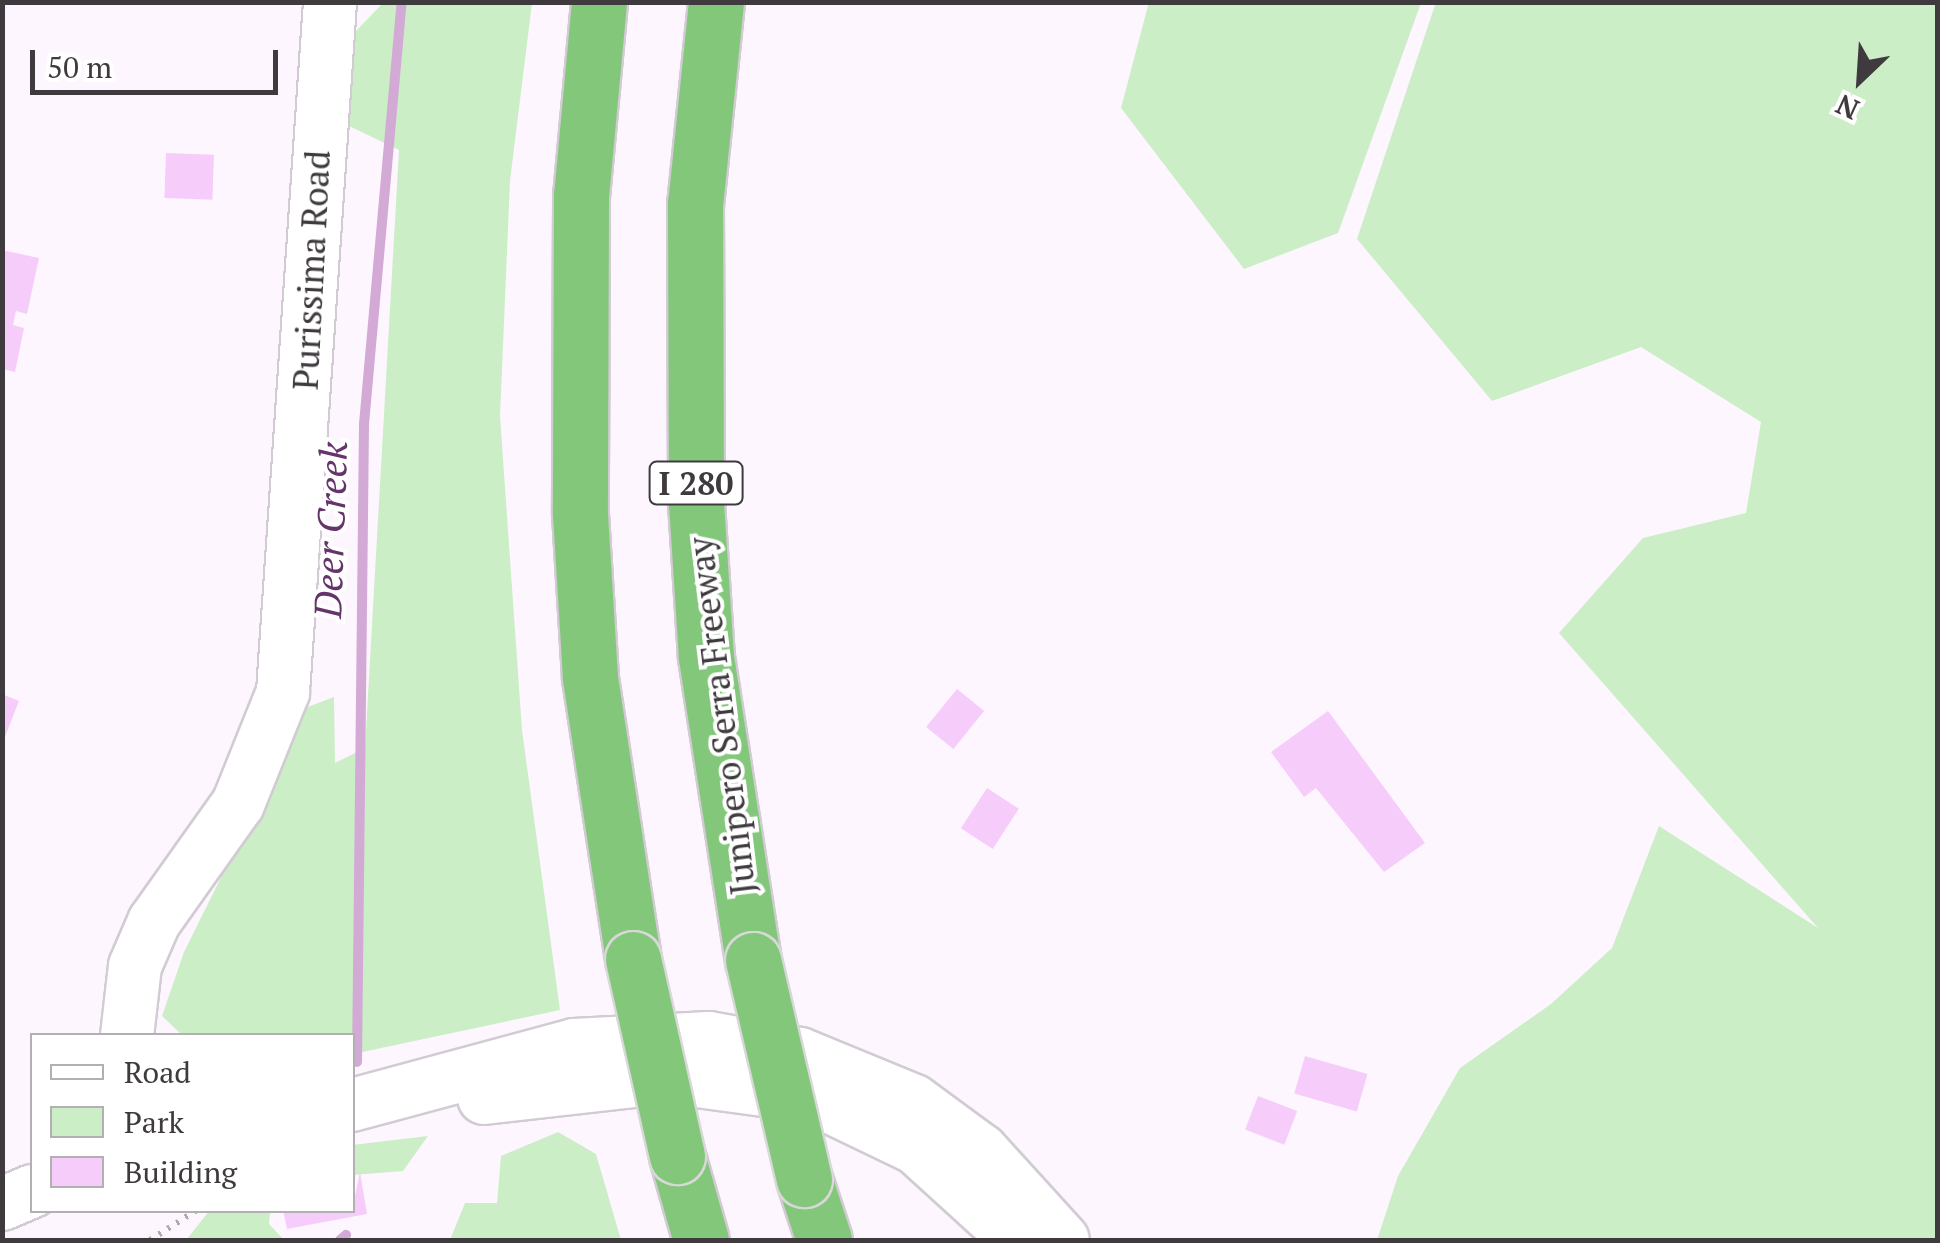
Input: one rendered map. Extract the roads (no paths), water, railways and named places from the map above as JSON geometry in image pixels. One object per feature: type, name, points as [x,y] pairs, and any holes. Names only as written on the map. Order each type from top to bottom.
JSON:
[{"type":"highway","points":[[600,2],[581,196],[580,514],[590,678],[633,959],[677,1156],[702,1240]]},
{"type":"highway","name":"Junipero Serra Freeway","points":[[716,2],[695,204],[696,503],[706,657],[753,960],[804,1179],[824,1240]]},
{"type":"street","name":"Purissima Road","points":[[128,1033],[135,966],[154,922],[238,804],[282,692],[330,2]]},
{"type":"street","points":[[368,1102],[412,1083],[574,1045],[709,1038],[800,1054],[914,1101],[982,1151],[1063,1240]]},
{"type":"street","points":[[368,1102],[422,1107],[668,1077],[808,1096],[916,1148],[1017,1240]]},
{"type":"street","points":[[2,1204],[30,1192]]},
{"type":"waterway","name":"Deer Creek","points":[[357,1062],[364,424],[402,2]]},
{"type":"waterway","name":"Deer Creek","points":[[340,1240],[346,1235]]}]
